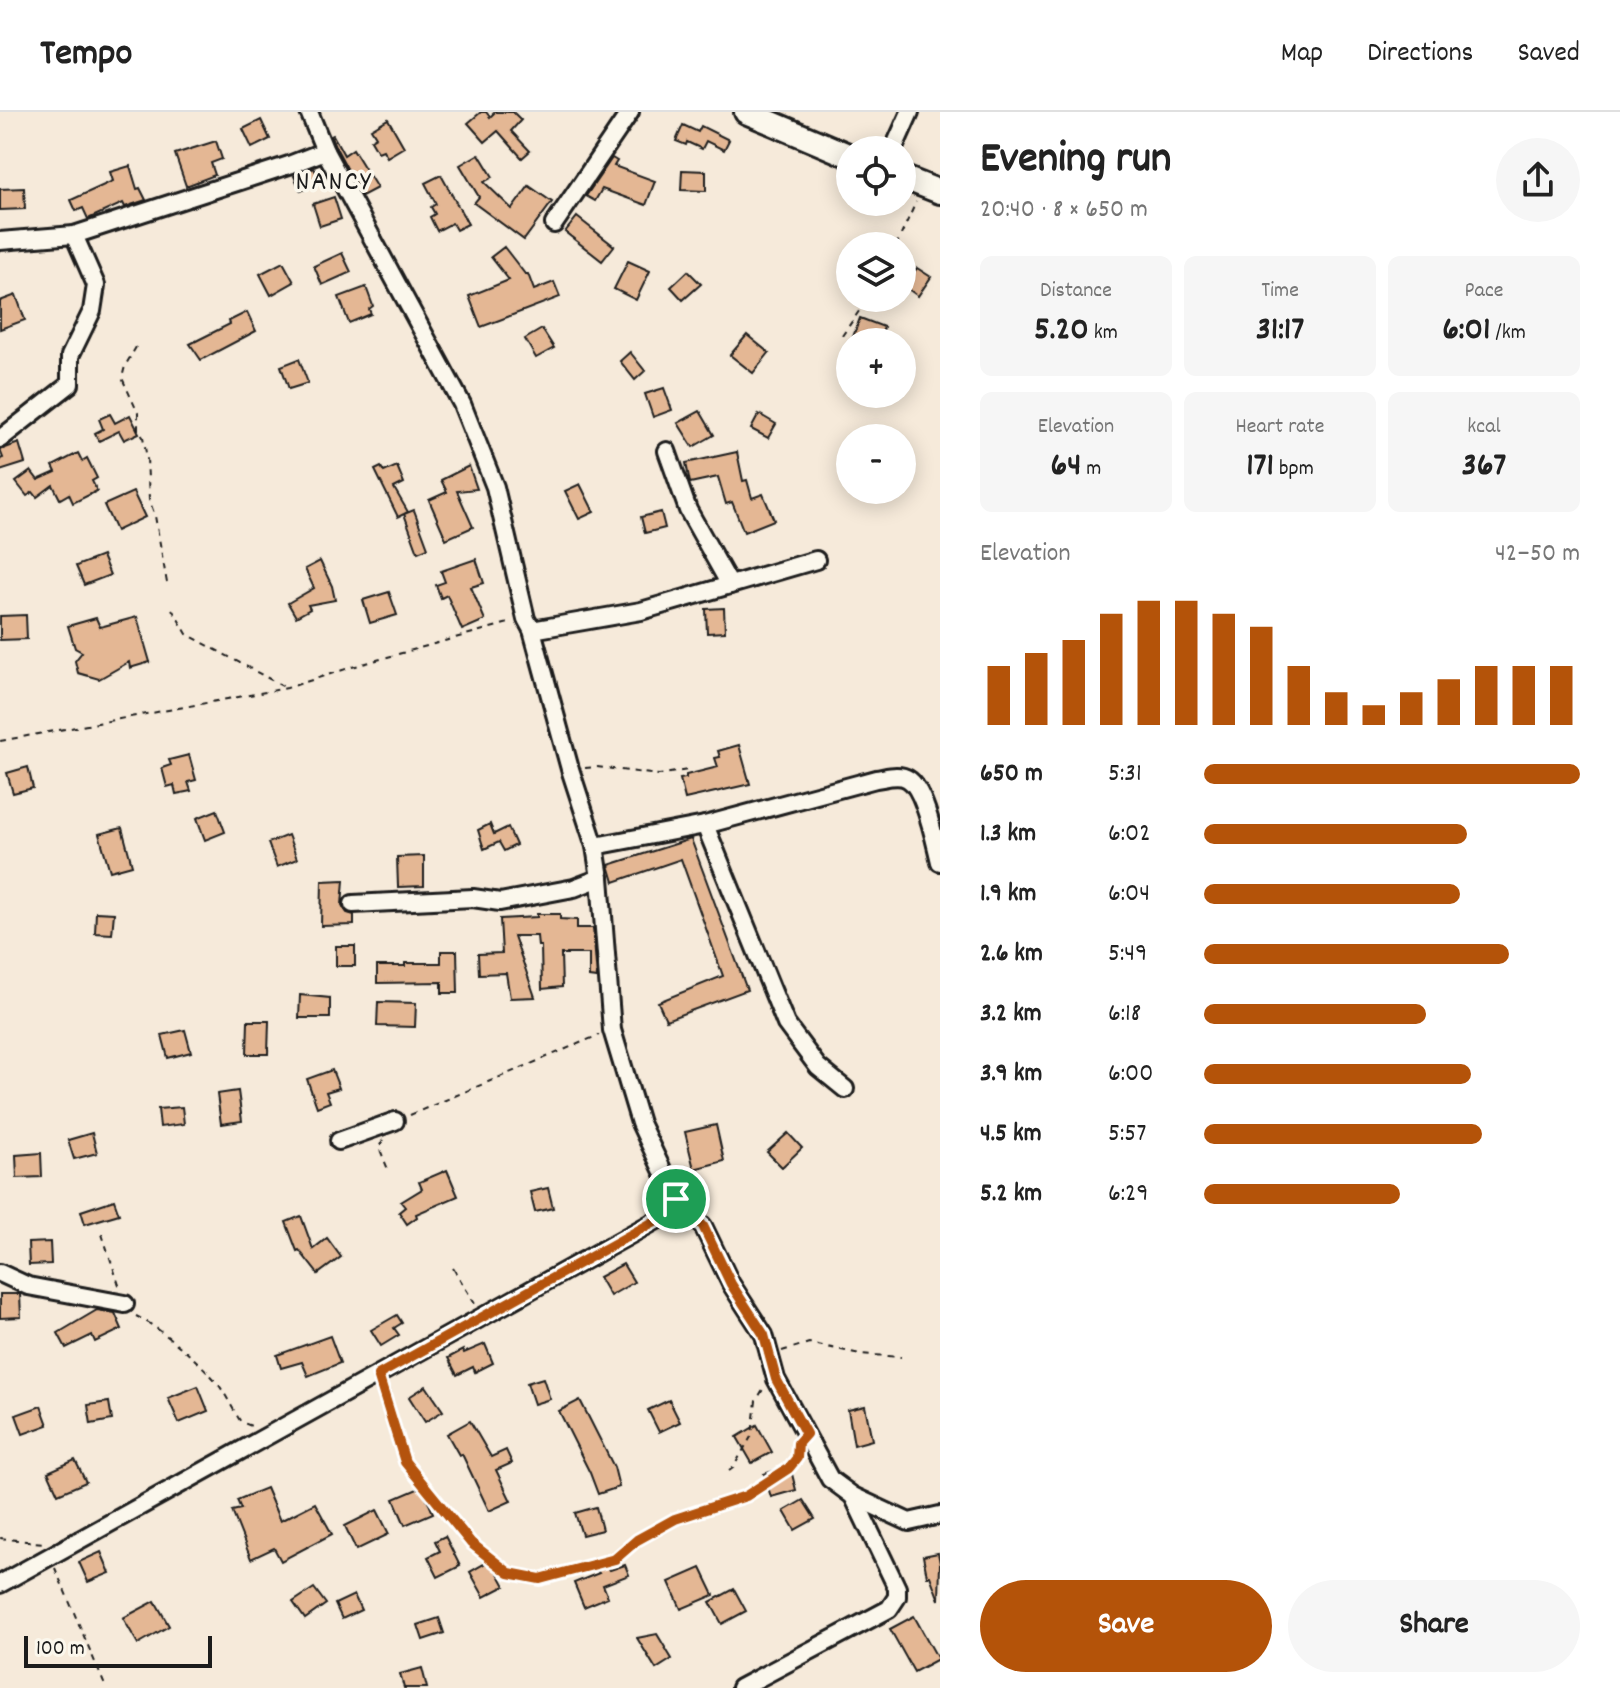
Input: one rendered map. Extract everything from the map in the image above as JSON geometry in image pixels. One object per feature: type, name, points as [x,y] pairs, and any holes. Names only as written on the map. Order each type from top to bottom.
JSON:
[{"type":"street","points":[[309,112],[325,151],[462,404],[495,487],[529,625],[595,846],[612,1030],[640,1123],[676,1199],[703,1226],[731,1284],[764,1335],[776,1379],[830,1479],[853,1496],[909,1522],[940,1515]]},
{"type":"street","points":[[554,224],[630,112]]},
{"type":"street","points":[[746,112],[836,150]]},
{"type":"street","points":[[899,136],[910,112]]},
{"type":"street","points":[[0,241],[74,235],[325,151]]},
{"type":"street","points":[[0,439],[70,384],[70,356],[92,311],[96,285],[74,235]]},
{"type":"street","points":[[667,451],[688,510],[730,585]]},
{"type":"street","points":[[529,625],[641,611],[816,560]]},
{"type":"street","points":[[595,846],[705,825],[876,779],[901,776],[910,779],[919,792],[940,862]]},
{"type":"street","points":[[705,825],[786,1024],[818,1067],[845,1089]]},
{"type":"street","points":[[353,904],[473,898],[500,902],[574,888],[600,878]]},
{"type":"street","points":[[339,1141],[395,1121]]},
{"type":"street","points":[[0,1584],[256,1434],[378,1375],[657,1220],[676,1199]]},
{"type":"street","points":[[0,1273],[28,1286],[125,1304]]},
{"type":"street","points":[[740,1688],[889,1609],[897,1597],[897,1588],[853,1496]]},
{"type":"path","points":[[905,232],[932,189]]},
{"type":"path","points":[[136,347],[122,378],[138,413],[138,430],[143,437],[147,458],[149,499],[167,583]]},
{"type":"path","points":[[172,609],[187,634],[287,688]]},
{"type":"path","points":[[0,741],[287,688],[352,667],[529,625]]},
{"type":"path","points":[[570,769],[597,767],[659,775],[687,770]]},
{"type":"path","points":[[389,1172],[379,1147],[395,1121],[612,1030]]},
{"type":"path","points":[[102,1234],[129,1313],[175,1342],[216,1382],[241,1422],[256,1434]]},
{"type":"path","points":[[453,1268],[482,1317]]},
{"type":"path","points":[[770,1355],[809,1343],[860,1354],[901,1357]]},
{"type":"path","points":[[378,1375],[405,1462],[471,1543],[509,1573],[540,1579],[615,1559],[637,1540],[675,1519],[746,1496],[789,1468],[797,1458],[798,1443],[806,1434]]},
{"type":"path","points":[[729,1471],[752,1435],[756,1401],[761,1388],[776,1379]]},
{"type":"path","points":[[0,1538],[69,1546]]},
{"type":"path","points":[[50,1556],[106,1688]]},
{"type":"building","points":[[481,112],[486,112],[490,117],[495,112],[513,112],[521,120],[511,131],[530,151],[522,158],[498,131],[485,142],[468,123]]},
{"type":"building","points":[[388,119],[404,147],[387,157],[383,150],[378,152],[371,140],[376,137],[371,129]]},
{"type":"building","points":[[261,120],[270,139],[252,148],[243,129]]},
{"type":"building","points":[[683,125],[698,132],[701,126],[729,140],[724,150],[706,141],[702,149],[687,142],[686,145],[676,141]]},
{"type":"building","points":[[333,135],[344,155],[353,149],[377,188],[362,196],[335,146]]},
{"type":"building","points":[[216,141],[222,159],[211,163],[215,175],[186,186],[175,154]]},
{"type":"building","points":[[479,154],[493,177],[484,182],[512,209],[529,186],[552,202],[524,240],[474,203],[479,197],[460,165]]},
{"type":"building","points":[[612,158],[617,161],[614,166],[655,181],[646,205],[602,189],[595,201],[586,196]]},
{"type":"building","points":[[130,166],[137,189],[140,188],[146,200],[125,207],[123,203],[88,219],[83,208],[76,211],[71,200],[113,181],[110,172]]},
{"type":"building","points":[[314,168],[321,182],[301,191],[294,176]]},
{"type":"building","points":[[682,170],[706,171],[706,191],[681,190]]},
{"type":"building","points":[[441,175],[468,224],[456,230],[452,223],[437,231],[430,217],[435,214],[431,207],[436,204],[425,183]]},
{"type":"building","points":[[24,188],[25,209],[0,210],[0,189]]},
{"type":"building","points":[[334,197],[341,219],[320,226],[313,204]]},
{"type":"building","points":[[577,217],[614,246],[602,261],[565,232]]},
{"type":"building","points":[[504,247],[528,274],[534,290],[554,282],[560,297],[481,327],[469,296],[509,280],[491,257]]},
{"type":"building","points":[[342,253],[351,272],[322,285],[314,266]]},
{"type":"building","points":[[628,261],[650,271],[636,300],[614,289]]},
{"type":"building","points":[[283,262],[294,282],[271,295],[260,274]]},
{"type":"building","points":[[916,269],[931,277],[918,296],[916,295]]},
{"type":"building","points":[[688,271],[701,284],[683,300],[671,287]]},
{"type":"building","points":[[366,287],[373,306],[369,309],[371,314],[349,323],[339,297]]},
{"type":"building","points":[[16,295],[25,320],[0,329],[0,301]]},
{"type":"building","points":[[247,312],[256,331],[201,360],[190,344]]},
{"type":"building","points":[[860,318],[884,327],[884,328],[856,328]]},
{"type":"building","points":[[542,329],[554,348],[536,358],[525,339]]},
{"type":"building","points":[[747,335],[769,353],[753,373],[730,355]]},
{"type":"building","points":[[630,352],[645,371],[635,380],[620,361]]},
{"type":"building","points":[[299,359],[308,383],[289,389],[281,366]]},
{"type":"building","points":[[664,388],[672,410],[653,417],[645,394]]},
{"type":"building","points":[[700,411],[714,435],[693,447],[678,423]]},
{"type":"building","points":[[110,414],[115,423],[130,415],[139,433],[124,440],[119,431],[99,441],[95,433],[103,429],[99,419]]},
{"type":"building","points":[[759,414],[776,424],[768,438],[751,429]]},
{"type":"building","points":[[19,443],[25,463],[0,471],[0,459],[3,458],[0,450]]},
{"type":"building","points":[[737,452],[743,481],[747,480],[752,498],[763,494],[774,520],[744,532],[732,502],[726,504],[718,477],[690,483],[686,463]]},
{"type":"building","points":[[78,453],[82,461],[87,458],[97,478],[92,481],[97,491],[73,503],[69,494],[60,499],[53,485],[37,497],[33,492],[27,496],[16,482],[31,471],[38,480],[56,472],[53,466]]},
{"type":"building","points":[[397,466],[404,483],[394,488],[408,512],[398,517],[375,470],[381,467],[384,472]]},
{"type":"building","points":[[469,466],[477,489],[457,491],[473,527],[446,539],[429,500],[447,492],[441,480]]},
{"type":"building","points":[[580,484],[594,512],[579,519],[565,491]]},
{"type":"building","points":[[133,492],[145,517],[116,531],[104,505]]},
{"type":"building","points":[[414,510],[428,548],[418,552],[404,514]]},
{"type":"building","points":[[661,512],[665,528],[645,533],[641,517]]},
{"type":"building","points":[[102,556],[110,575],[84,585],[76,566]]},
{"type":"building","points":[[476,559],[484,583],[471,587],[485,620],[462,630],[447,595],[441,598],[436,585],[445,582],[441,571]]},
{"type":"building","points":[[320,561],[335,600],[308,605],[310,609],[296,617],[288,603],[314,588],[305,569]]},
{"type":"building","points":[[389,592],[397,615],[370,623],[363,600]]},
{"type":"building","points":[[724,608],[725,632],[707,633],[706,609]]},
{"type":"building","points":[[26,615],[27,639],[0,640],[0,616]]},
{"type":"building","points":[[137,617],[150,662],[130,668],[129,662],[99,679],[78,673],[75,661],[82,652],[75,648],[68,626],[96,618],[100,627]]},
{"type":"building","points":[[739,745],[750,784],[685,799],[680,779],[718,767],[715,758],[720,757],[718,751]]},
{"type":"building","points":[[189,755],[196,780],[188,782],[191,791],[176,794],[174,785],[167,787],[162,768],[171,765],[169,760]]},
{"type":"building","points":[[28,767],[33,788],[13,793],[7,773]]},
{"type":"building","points":[[217,810],[225,832],[205,840],[197,818]]},
{"type":"building","points":[[490,824],[494,834],[508,827],[516,845],[504,851],[499,842],[484,849],[478,830]]},
{"type":"building","points":[[122,828],[132,865],[110,871],[99,834]]},
{"type":"building","points":[[288,835],[297,859],[277,867],[268,843]]},
{"type":"building","points":[[691,839],[747,990],[666,1020],[658,1002],[723,976],[681,859],[614,882],[609,865]]},
{"type":"building","points":[[424,856],[424,886],[398,887],[397,857]]},
{"type":"building","points":[[344,880],[342,905],[347,913],[354,915],[354,925],[321,926],[322,881]]},
{"type":"building","points":[[96,912],[114,913],[112,934],[95,933]]},
{"type":"building","points":[[537,914],[560,914],[560,919],[577,920],[577,928],[593,928],[597,978],[589,977],[589,954],[561,954],[562,987],[542,989],[541,946],[538,946],[537,936],[514,936],[535,997],[510,998],[506,973],[479,974],[478,954],[502,953],[500,919],[537,917]]},
{"type":"building","points":[[336,946],[355,946],[355,966],[336,966]]},
{"type":"building","points":[[441,951],[457,951],[458,993],[442,993],[442,982],[377,983],[377,966],[441,963]]},
{"type":"building","points":[[300,995],[330,998],[330,1018],[299,1018]]},
{"type":"building","points":[[378,1002],[416,1003],[415,1027],[377,1026]]},
{"type":"building","points":[[248,1021],[269,1021],[268,1054],[247,1054]]},
{"type":"building","points":[[185,1030],[191,1052],[168,1058],[162,1035]]},
{"type":"building","points":[[332,1070],[339,1088],[326,1092],[330,1102],[317,1107],[307,1079]]},
{"type":"building","points":[[238,1091],[242,1121],[221,1124],[217,1094]]},
{"type":"building","points":[[182,1107],[184,1124],[160,1127],[158,1109]]},
{"type":"building","points":[[716,1125],[724,1161],[694,1169],[685,1132]]},
{"type":"building","points":[[92,1133],[97,1153],[74,1159],[68,1140]]},
{"type":"building","points":[[788,1133],[802,1148],[782,1167],[767,1152]]},
{"type":"building","points":[[41,1153],[42,1177],[17,1178],[16,1155]]},
{"type":"building","points":[[447,1170],[458,1196],[416,1214],[417,1217],[407,1224],[399,1212],[405,1207],[401,1202],[422,1189],[419,1182]]},
{"type":"building","points":[[548,1188],[553,1208],[535,1212],[530,1192]]},
{"type":"building","points":[[114,1200],[119,1214],[85,1224],[81,1211]]},
{"type":"building","points":[[301,1216],[313,1249],[327,1238],[341,1257],[318,1274],[297,1251],[286,1222]]},
{"type":"building","points":[[50,1242],[51,1264],[29,1265],[28,1243]]},
{"type":"building","points":[[623,1264],[634,1282],[610,1296],[599,1277]]},
{"type":"building","points":[[0,1294],[20,1294],[21,1317],[0,1318]]},
{"type":"building","points":[[97,1310],[115,1313],[122,1329],[95,1342],[92,1335],[66,1348],[58,1333]]},
{"type":"building","points":[[397,1315],[402,1323],[394,1328],[399,1335],[381,1346],[371,1330]]},
{"type":"building","points":[[330,1336],[340,1363],[308,1376],[302,1362],[281,1368],[277,1355]]},
{"type":"building","points":[[485,1344],[493,1363],[475,1372],[473,1367],[457,1375],[448,1358]]},
{"type":"building","points":[[543,1378],[550,1399],[534,1404],[527,1383]]},
{"type":"building","points":[[198,1386],[208,1411],[179,1423],[168,1398]]},
{"type":"building","points":[[426,1386],[443,1411],[425,1422],[409,1397]]},
{"type":"building","points":[[580,1400],[614,1467],[619,1487],[598,1494],[559,1411]]},
{"type":"building","points":[[669,1400],[680,1422],[659,1432],[648,1410]]},
{"type":"building","points":[[109,1402],[112,1420],[91,1424],[88,1405]]},
{"type":"building","points":[[41,1406],[48,1425],[23,1434],[16,1415]]},
{"type":"building","points":[[865,1406],[872,1440],[854,1445],[848,1410]]},
{"type":"building","points":[[470,1421],[491,1457],[506,1450],[512,1463],[496,1470],[511,1501],[489,1511],[462,1454],[459,1455],[447,1434]]},
{"type":"building","points":[[757,1425],[772,1452],[752,1463],[737,1437]]},
{"type":"building","points":[[75,1460],[86,1482],[58,1494],[48,1472]]},
{"type":"building","points":[[790,1466],[796,1490],[771,1497],[764,1474]]},
{"type":"building","points":[[422,1487],[433,1513],[405,1525],[394,1499]]},
{"type":"building","points":[[266,1488],[280,1521],[315,1503],[332,1534],[281,1561],[274,1548],[251,1559],[232,1511],[241,1509],[237,1500]]},
{"type":"building","points":[[803,1500],[815,1519],[795,1530],[784,1511]]},
{"type":"building","points":[[596,1507],[602,1530],[582,1535],[575,1513]]},
{"type":"building","points":[[377,1510],[389,1534],[356,1550],[345,1526]]},
{"type":"building","points":[[445,1536],[460,1566],[438,1577],[428,1557],[440,1551],[435,1541]]},
{"type":"building","points":[[101,1552],[110,1573],[88,1582],[79,1562]]},
{"type":"building","points":[[938,1553],[939,1600],[930,1576],[927,1576],[923,1556]]},
{"type":"building","points":[[491,1560],[505,1586],[484,1597],[470,1572]]},
{"type":"building","points":[[605,1563],[610,1570],[625,1565],[629,1575],[603,1585],[608,1597],[584,1607],[574,1583],[599,1573],[596,1569]]},
{"type":"building","points":[[701,1568],[714,1595],[681,1609],[669,1582]]},
{"type":"building","points":[[314,1588],[326,1604],[305,1619],[293,1602]]},
{"type":"building","points":[[734,1589],[746,1611],[722,1624],[710,1602]]},
{"type":"building","points":[[354,1595],[361,1610],[342,1619],[335,1604]]},
{"type":"building","points":[[155,1601],[169,1626],[138,1644],[123,1618]]},
{"type":"building","points":[[914,1616],[938,1659],[914,1672],[890,1629]]},
{"type":"building","points":[[439,1618],[444,1633],[423,1640],[418,1625]]},
{"type":"building","points":[[657,1634],[672,1659],[656,1669],[637,1638]]},
{"type":"building","points":[[422,1668],[427,1688],[404,1688],[400,1674]]},
{"type":"district","name":"NANCY","points":[[334,184]]},
{"type":"route","points":[[676,1199],[703,1226],[731,1284],[764,1335],[776,1379],[806,1434],[798,1443],[797,1458],[789,1468],[746,1496],[675,1519],[637,1540],[615,1559],[540,1579],[509,1573],[471,1543],[405,1462],[378,1375],[657,1220],[676,1199]]}]
